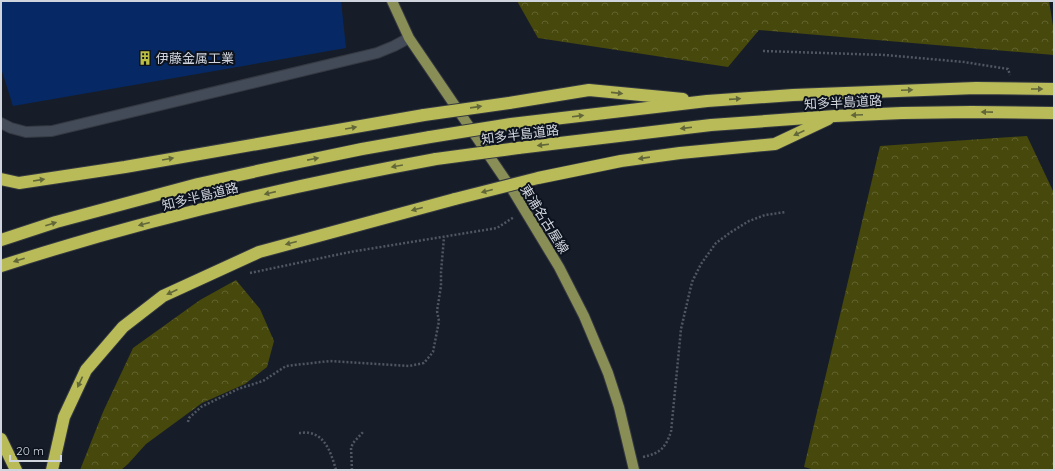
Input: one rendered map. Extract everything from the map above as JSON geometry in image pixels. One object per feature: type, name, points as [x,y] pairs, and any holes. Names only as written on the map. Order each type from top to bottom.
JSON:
[{"type":"highway","name":"知多半島道路","points":[[1,240],[56,222],[198,184],[354,150],[511,124],[707,101],[793,95],[976,88],[1054,90]]},
{"type":"highway","points":[[1,179],[19,183],[148,163],[424,115],[589,90],[707,101]]},
{"type":"highway","name":"知多半島道路","points":[[1,266],[64,245],[285,189],[371,171],[518,148],[711,124],[902,113],[1054,113]]},
{"type":"highway","points":[[52,470],[64,417],[86,370],[123,327],[163,296],[259,252],[538,178],[621,161],[680,153],[775,144],[835,116]]},
{"type":"highway","points":[[1,439],[16,470]]},
{"type":"main road","name":"東浦名古屋線","points":[[392,1],[409,38],[513,191],[559,267],[584,316],[608,373],[619,407],[633,465]]},
{"type":"street","points":[[1,123],[11,128],[26,132],[52,130],[377,53],[409,38]]},
{"type":"path","points":[[763,51],[884,55],[964,62],[1008,69],[1015,89]]},
{"type":"path","points":[[246,274],[350,252],[497,228],[525,211]]},
{"type":"path","points":[[633,465],[661,451],[671,432],[681,330],[692,282],[701,264],[716,243],[731,232],[749,221],[765,215],[786,212]]},
{"type":"path","points":[[188,422],[189,418],[201,407],[238,389],[263,381],[286,366],[330,361],[409,366],[424,363],[433,352],[439,321],[438,311],[444,237]]},
{"type":"path","points":[[352,470],[351,448],[353,443],[364,431]]},
{"type":"path","points":[[299,433],[309,432],[319,437],[327,445],[336,470]]},
{"type":"green space","points":[[517,1],[1049,1],[1054,32],[1054,55],[759,30],[728,67],[538,38]]},
{"type":"green space","points":[[1027,136],[1054,193],[1054,470],[815,470],[804,467],[880,146]]},
{"type":"green space","points":[[236,280],[260,309],[274,341],[267,367],[245,384],[202,403],[146,444],[121,470],[80,470],[103,412],[133,348],[200,300]]},
{"type":"building","name":"伊藤金属工業","points":[[1,1],[341,1],[346,48],[13,106],[1,68]]},
{"type":"place","name":"伊藤金属工業","points":[[145,58]]}]
